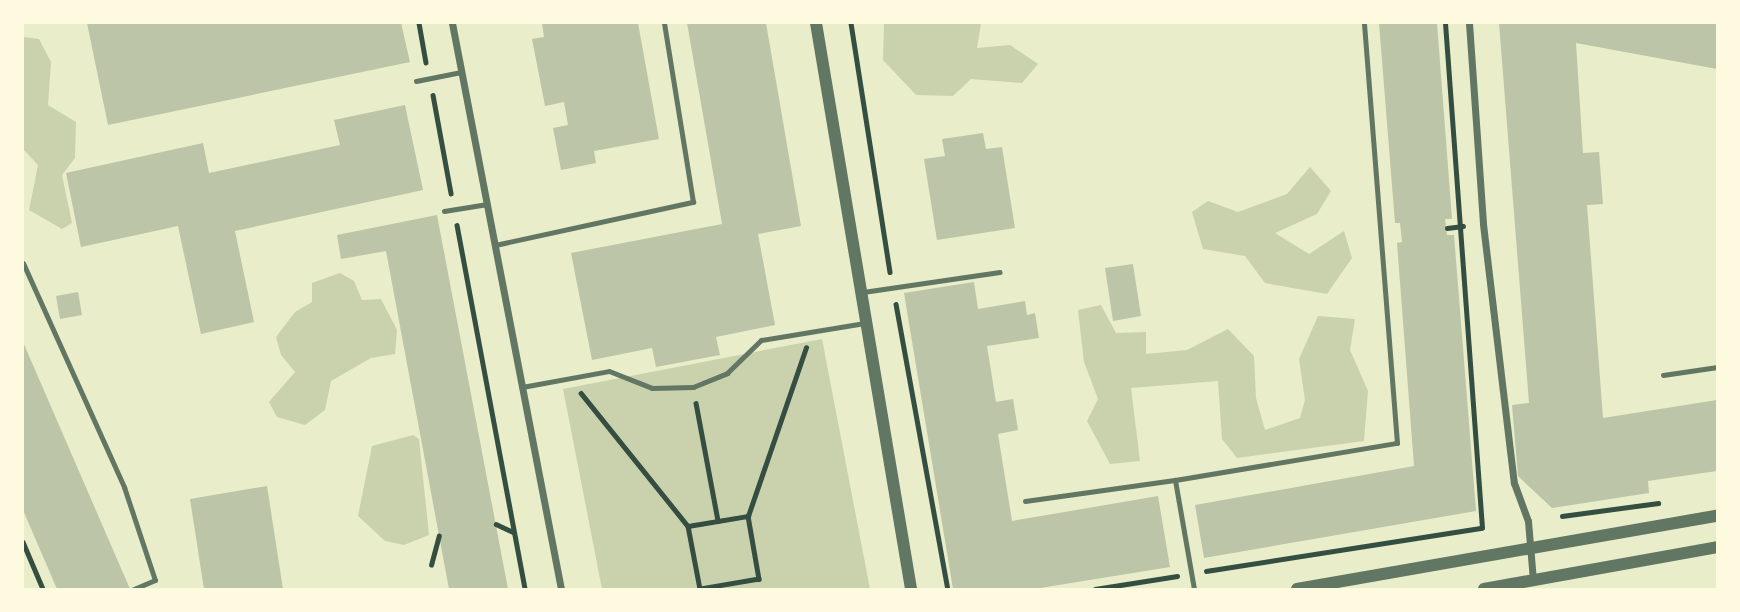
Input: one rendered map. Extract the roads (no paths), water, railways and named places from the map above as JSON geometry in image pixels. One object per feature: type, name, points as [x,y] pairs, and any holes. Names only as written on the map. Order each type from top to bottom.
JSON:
[{"type":"street","points":[[452,23],[561,589]]},
{"type":"street","points":[[816,23],[911,589]]},
{"type":"street","points":[[1469,23],[1484,237],[1514,483],[1528,521],[1533,580]]},
{"type":"street","points":[[1297,589],[1717,516]]},
{"type":"street","points":[[1484,589],[1717,547]]},
{"type":"lane","points":[[495,245],[693,202],[664,23]]},
{"type":"lane","points":[[1026,501],[1175,480],[1397,443],[1364,23]]},
{"type":"lane","points":[[416,81],[461,72]]},
{"type":"lane","points":[[444,211],[487,204]]},
{"type":"lane","points":[[23,263],[124,487],[155,580],[134,589]]},
{"type":"lane","points":[[860,293],[1000,272]]},
{"type":"lane","points":[[522,387],[609,371],[653,388],[693,387],[727,373],[761,340],[865,323]]},
{"type":"lane","points":[[1663,375],[1717,367]]},
{"type":"lane","points":[[1175,480],[1194,589]]}]
